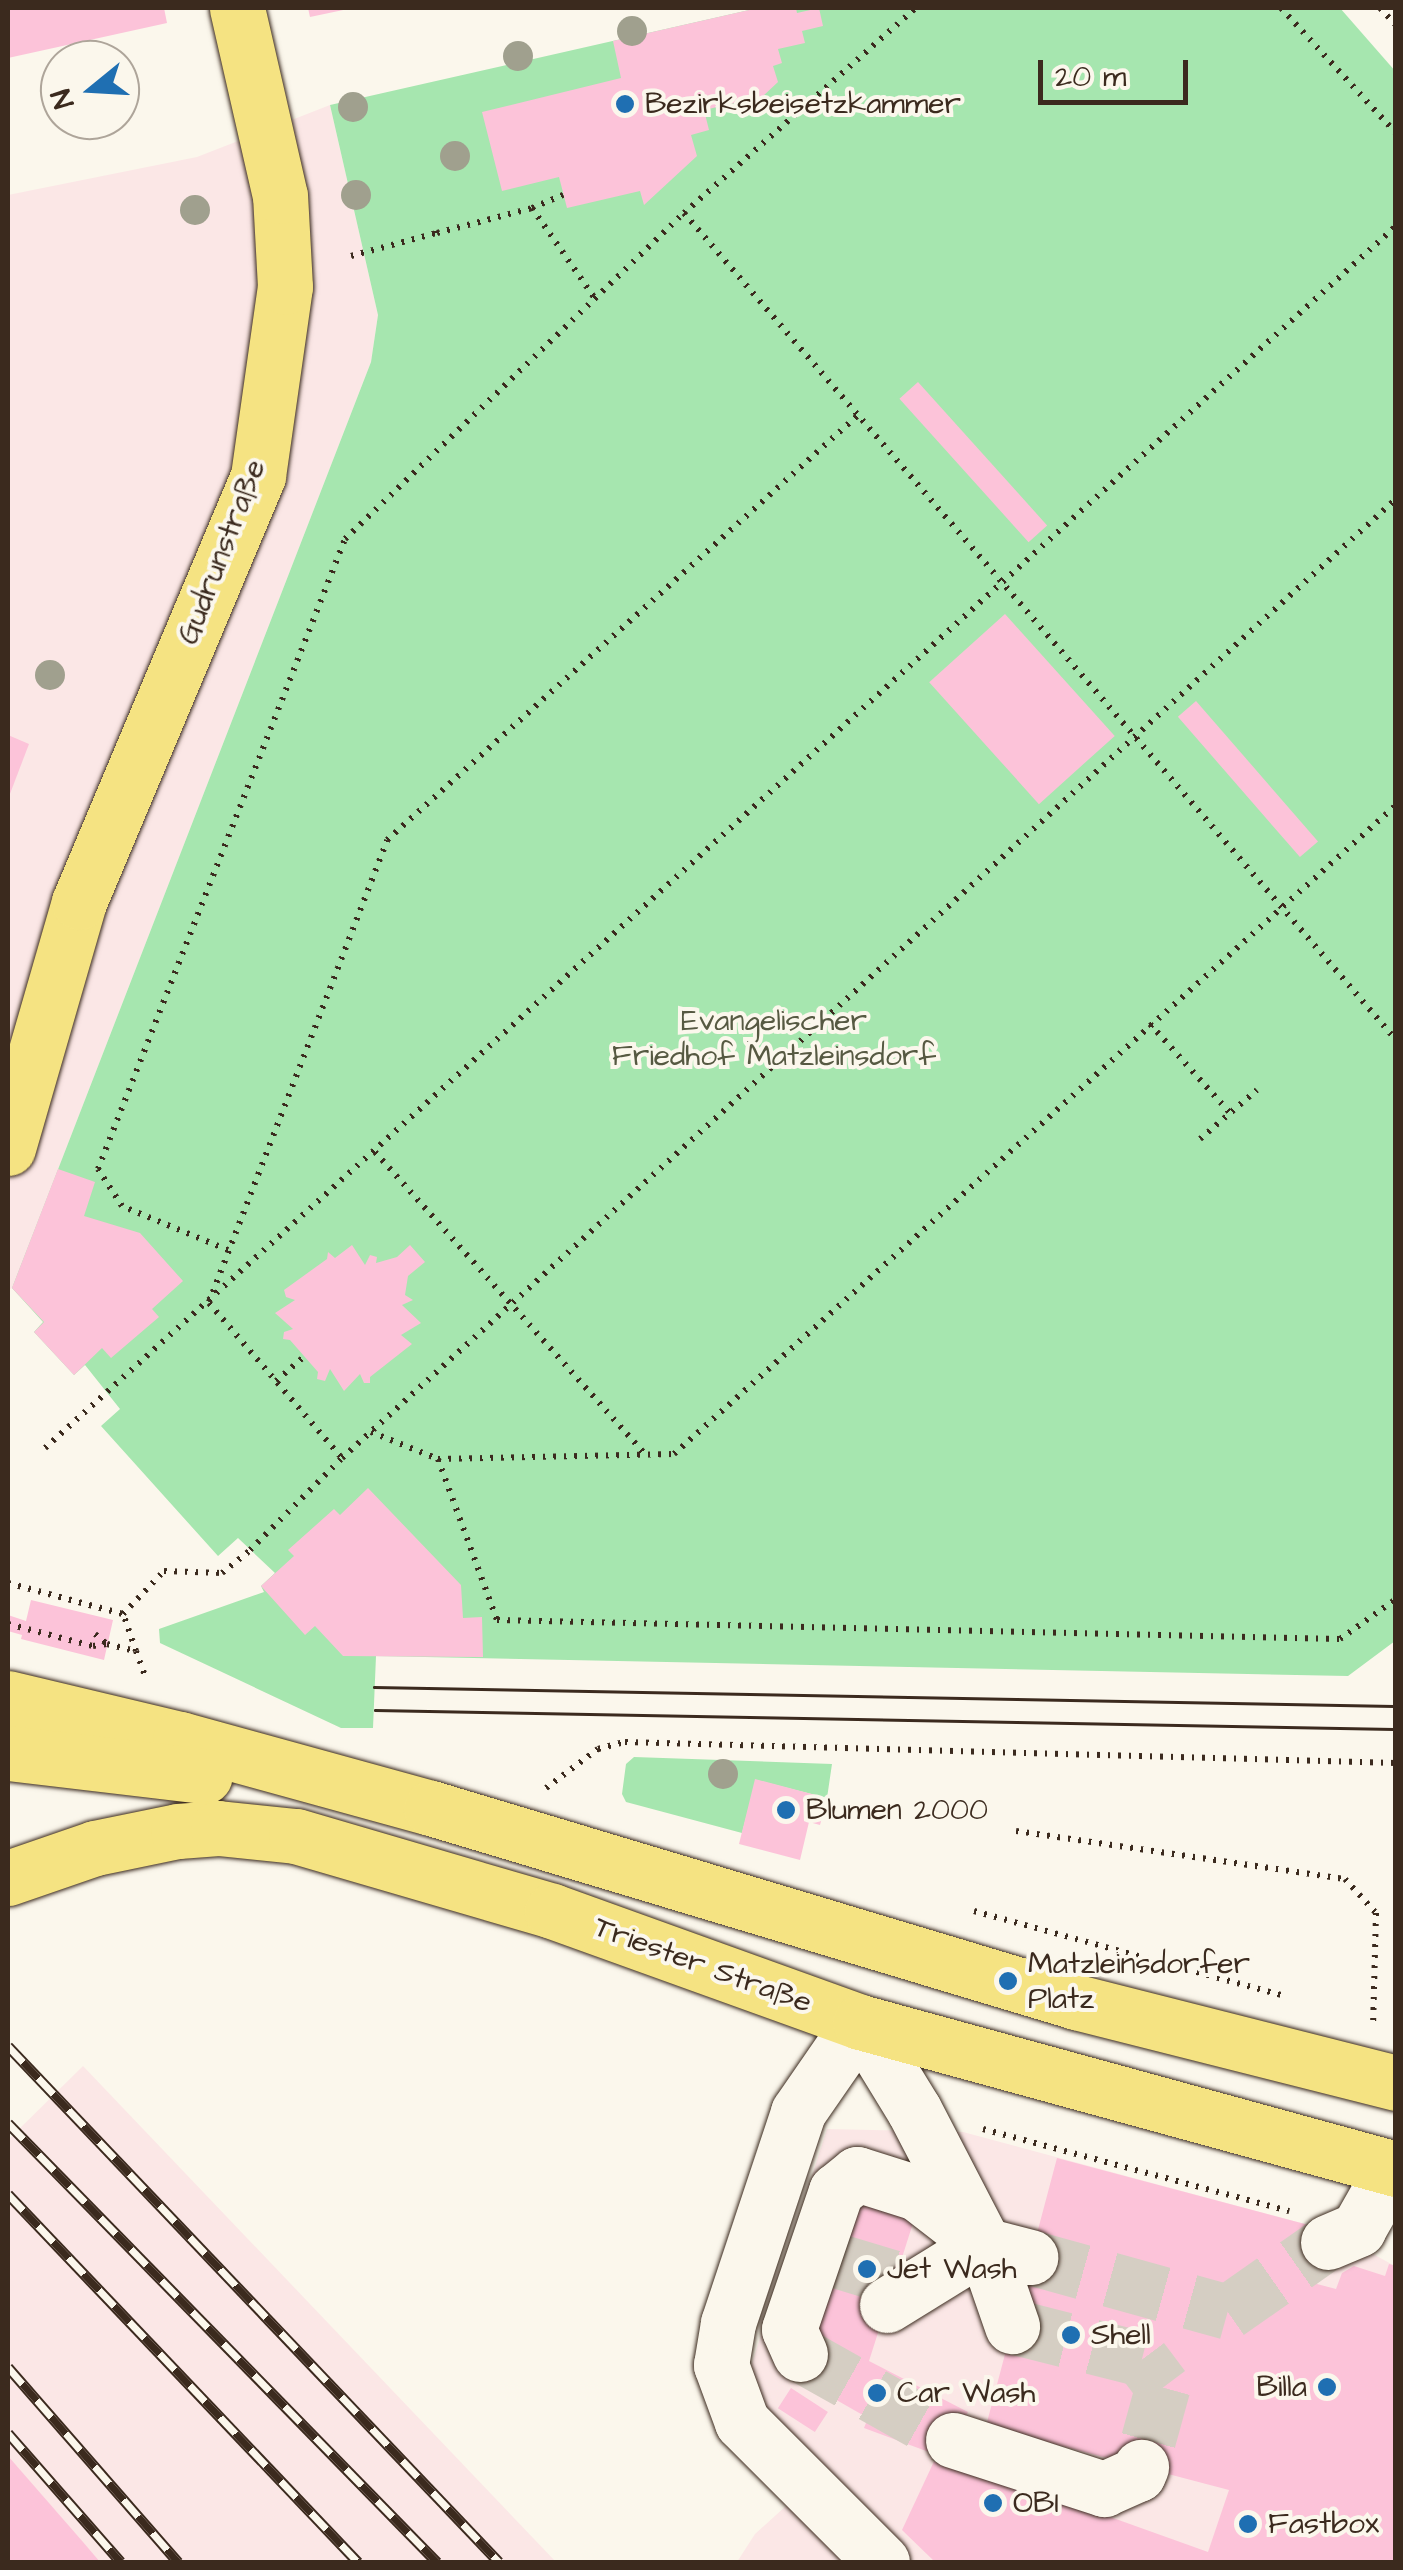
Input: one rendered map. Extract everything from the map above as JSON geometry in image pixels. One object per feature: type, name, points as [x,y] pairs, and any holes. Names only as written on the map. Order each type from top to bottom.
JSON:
[{"type":"main road","name":"Gudrunstraße","points":[[8,1148],[80,902],[258,476],[284,287],[280,196],[237,8]]},
{"type":"main road","name":"Gudrunstraße","points":[[8,1030],[80,902]]},
{"type":"main road","points":[[8,1698],[180,1739],[431,1808],[1076,2002],[1396,2084]]},
{"type":"main road","points":[[8,1753],[431,1808]]},
{"type":"main road","name":"Triester Straße","points":[[8,1878],[95,1848],[178,1831],[218,1828],[296,1836],[552,1911],[860,2022],[1394,2169]]},
{"type":"lane","points":[[882,2562],[742,2422],[721,2365],[728,2323],[798,2112],[860,2022],[1007,2251],[1012,2326]]},
{"type":"lane","points":[[1343,2236],[1394,2169]]},
{"type":"lane","points":[[800,2354],[789,2329],[827,2255],[836,2191],[856,2174],[917,2193],[1007,2251]]},
{"type":"lane","points":[[896,2276],[1007,2251]]},
{"type":"lane","points":[[953,2440],[1104,2489],[1138,2474],[1140,2467]]},
{"type":"path","points":[[228,1250],[122,1206],[98,1169],[345,540],[684,214],[916,8]]},
{"type":"path","points":[[1282,8],[1396,133]]},
{"type":"path","points":[[1380,8],[1396,25]]},
{"type":"path","points":[[350,256],[436,229],[532,208],[563,195]]},
{"type":"path","points":[[532,208],[596,300]]},
{"type":"path","points":[[684,214],[1396,1040]]},
{"type":"path","points":[[46,1448],[1396,226]]},
{"type":"path","points":[[209,1303],[387,840],[857,416]]},
{"type":"path","points":[[123,1614],[164,1570],[222,1573],[508,1306],[1396,499]]},
{"type":"path","points":[[371,1432],[438,1459],[674,1454],[1396,805]]},
{"type":"path","points":[[1150,1024],[1230,1113]]},
{"type":"path","points":[[1200,1139],[1257,1090]]},
{"type":"path","points":[[375,1152],[508,1306],[644,1454]]},
{"type":"path","points":[[209,1303],[342,1458]]},
{"type":"path","points":[[276,1381],[304,1356]]},
{"type":"path","points":[[438,1459],[497,1620],[1340,1638],[1396,1599]]},
{"type":"path","points":[[8,1583],[123,1614]]},
{"type":"path","points":[[123,1614],[152,1694]]},
{"type":"path","points":[[8,1624],[93,1646],[107,1644],[136,1651]]},
{"type":"path","points":[[95,1634],[107,1644]]},
{"type":"path","points":[[535,1796],[598,1749],[625,1742],[1396,1764]]},
{"type":"path","points":[[1016,1832],[1345,1879],[1376,1913],[1376,2007]]},
{"type":"path","points":[[974,1911],[1298,2000]]},
{"type":"path","points":[[1355,2016],[1384,2025]]},
{"type":"path","points":[[914,2110],[1343,2236]]},
{"type":"shaded area","points":[[330,105],[378,315],[371,362],[8,1290],[8,195],[197,157]]},
{"type":"shaded area","points":[[83,2066],[556,2562],[8,2562],[8,2140]]},
{"type":"shaded area","points":[[827,2129],[963,2132],[1331,2231],[1395,2266],[1395,2562],[737,2562],[755,2534],[787,2505],[744,2388]]},
{"type":"green space","name":"Evangelischer Friedhof Matzleinsdorf","points":[[758,8],[1340,8],[1396,72],[1395,1641],[1348,1676],[376,1656],[373,1728],[341,1728],[160,1643],[159,1629],[264,1592],[261,1586],[275,1573],[238,1538],[218,1556],[101,1426],[120,1409],[85,1365],[74,1375],[34,1332],[43,1322],[12,1288],[371,362],[378,315],[330,105]]},
{"type":"green space","points":[[634,1757],[832,1764],[827,1798],[756,1780],[742,1833],[626,1802],[622,1794],[626,1764]]},
{"type":"building","points":[[8,8],[164,8],[167,23],[90,40],[40,40],[40,51],[8,58]]},
{"type":"building","points":[[308,8],[347,8],[348,9],[310,17]]},
{"type":"building","name":"Bezirksbeisetzkammer","points":[[758,8],[796,8],[797,13],[819,8],[823,26],[802,31],[805,43],[778,49],[782,63],[773,66],[778,82],[762,97],[704,110],[709,130],[691,135],[697,156],[644,205],[640,191],[567,208],[559,177],[502,191],[482,112],[621,78],[613,41]]},
{"type":"building","points":[[918,382],[1047,525],[1029,542],[899,399]]},
{"type":"building","points":[[1005,614],[1115,736],[1039,804],[929,682]]},
{"type":"building","points":[[1196,701],[1318,841],[1300,857],[1178,717]]},
{"type":"building","points":[[8,735],[29,744],[8,799]]},
{"type":"building","points":[[58,1169],[95,1182],[84,1216],[140,1233],[183,1281],[152,1309],[159,1317],[111,1358],[102,1348],[74,1375],[34,1332],[44,1322],[12,1288]]},
{"type":"building","points":[[352,1245],[365,1265],[370,1255],[377,1257],[376,1263],[397,1257],[410,1245],[425,1262],[408,1276],[405,1295],[413,1300],[402,1305],[421,1323],[401,1335],[412,1344],[370,1377],[370,1383],[364,1383],[360,1374],[344,1391],[330,1369],[325,1381],[317,1379],[318,1372],[290,1340],[283,1339],[284,1332],[293,1329],[275,1313],[295,1300],[286,1297],[284,1290],[327,1259],[328,1252],[335,1258]]},
{"type":"building","points":[[368,1488],[461,1585],[463,1618],[482,1617],[483,1657],[343,1656],[315,1626],[305,1635],[261,1586],[294,1556],[288,1550],[334,1509],[340,1515]]},
{"type":"building","points":[[31,1600],[113,1620],[104,1660],[21,1639],[22,1635],[8,1631],[8,1615],[26,1621]]},
{"type":"building","name":"Blumen 2000","points":[[755,1779],[827,1798],[820,1825],[809,1822],[800,1860],[739,1844]]},
{"type":"building","points":[[1057,2158],[1331,2231],[1317,2284],[1336,2289],[1342,2273],[1354,2266],[1385,2276],[1389,2264],[1396,2266],[1396,2562],[935,2562],[902,2530],[937,2455],[864,2428],[868,2418],[789,2373],[817,2334],[857,2203],[914,2220],[869,2361],[968,2412],[943,2457],[1208,2552],[1229,2490],[986,2426]]},
{"type":"building","points":[[791,2388],[828,2412],[815,2432],[778,2408]]},
{"type":"building","points":[[8,2456],[83,2542],[100,2562],[8,2562]]},
{"type":"tunnel","points":[[1030,2257],[1228,2312],[1328,2242]]},
{"type":"tunnel","points":[[839,2261],[895,2278]]},
{"type":"tunnel","points":[[1012,2326],[1142,2359],[1163,2387],[1141,2467]]},
{"type":"tunnel","points":[[800,2354],[953,2440]]},
{"type":"tram line","points":[[374,1687],[1396,1706]]},
{"type":"tram line","points":[[375,1710],[1396,1729]]},
{"type":"railway","points":[[8,2046],[499,2562]]},
{"type":"railway","points":[[8,2123],[437,2562]]},
{"type":"railway","points":[[8,2194],[358,2562]]},
{"type":"railway","points":[[8,2367],[178,2562]]},
{"type":"railway","points":[[8,2433],[121,2562]]},
{"type":"place","name":"Bezirksbeisetzkammer","points":[[625,104]]},
{"type":"place","name":"Blumen 2000","points":[[786,1810]]},
{"type":"place","name":"Matzleinsdorfer Platz","points":[[1008,1981]]},
{"type":"place","name":"Jet Wash","points":[[867,2269]]},
{"type":"place","name":"Shell","points":[[1071,2335]]},
{"type":"place","name":"Billa","points":[[1327,2387]]},
{"type":"place","name":"Car Wash","points":[[877,2393]]},
{"type":"place","name":"OBI","points":[[993,2503]]},
{"type":"place","name":"Fastbox","points":[[1248,2524]]}]
